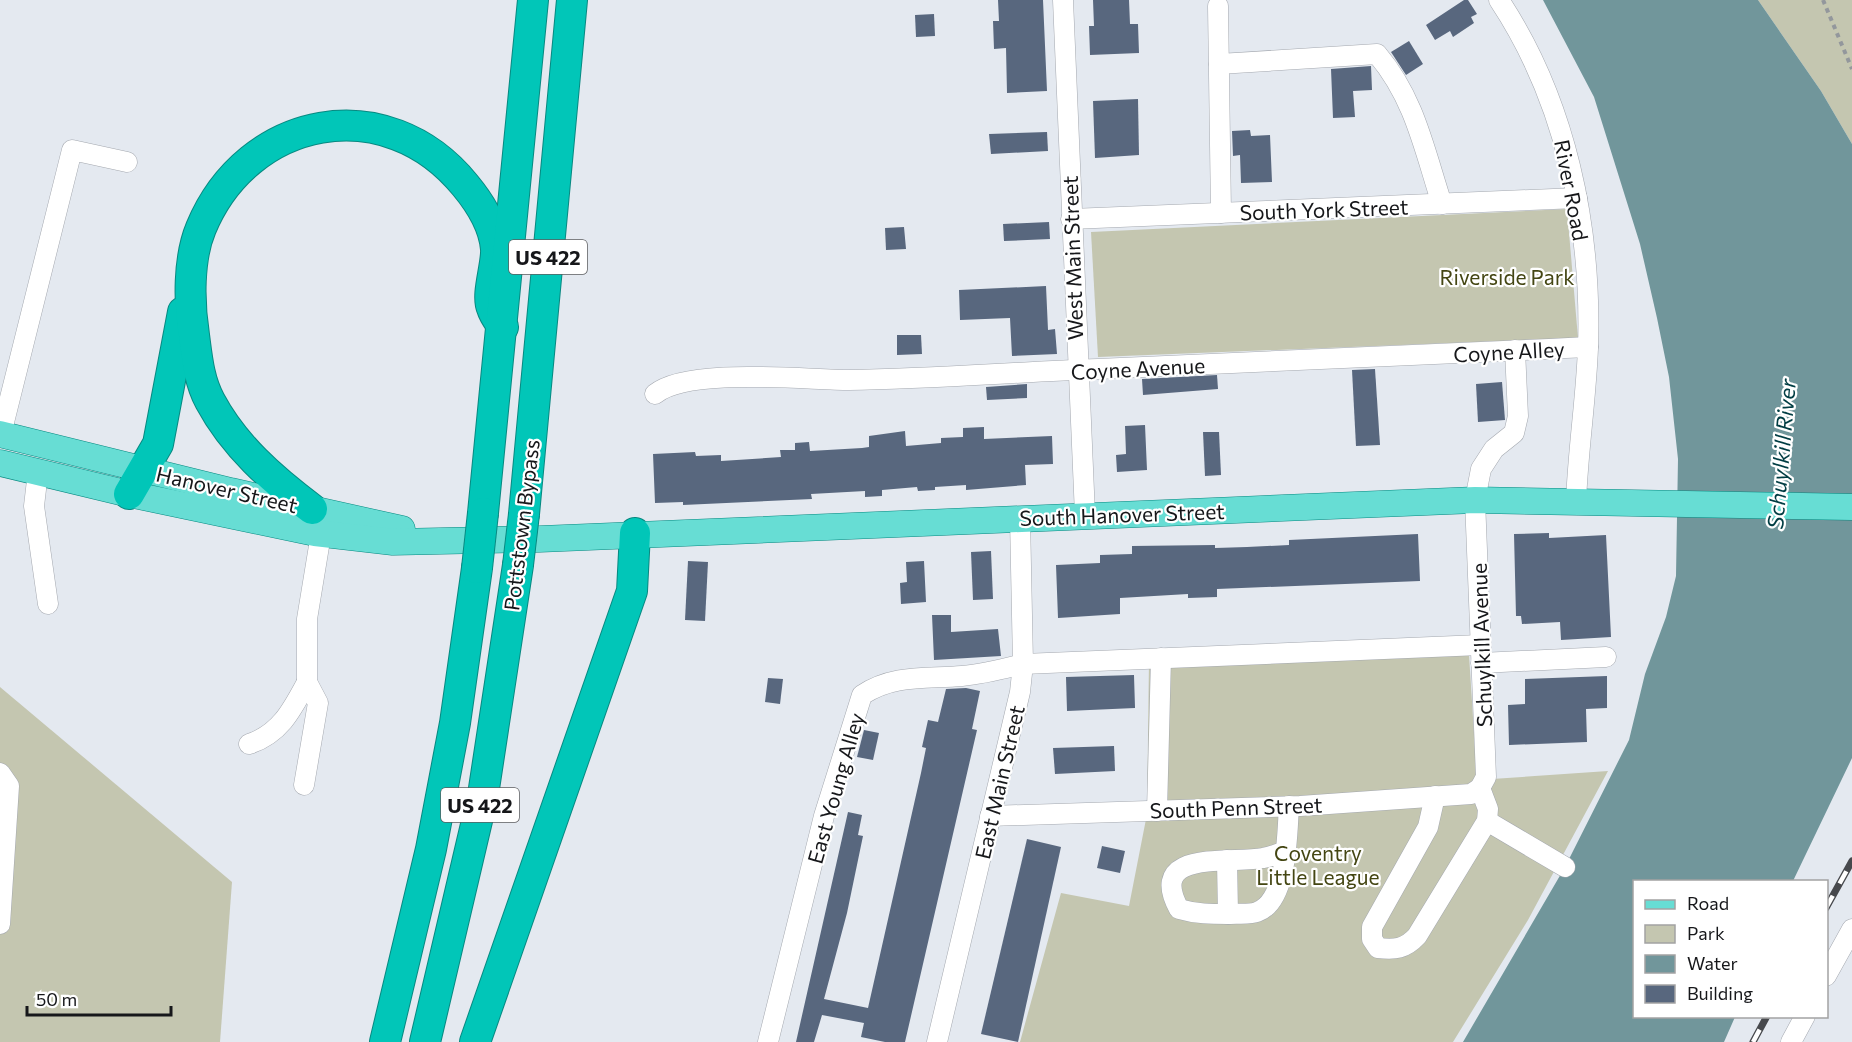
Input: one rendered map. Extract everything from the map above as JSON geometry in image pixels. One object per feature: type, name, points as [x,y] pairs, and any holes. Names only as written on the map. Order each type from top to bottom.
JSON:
[{"type":"highway","name":"Pottstown Bypass","points":[[385,1042],[431,849],[451,746],[477,568],[503,327],[533,0]]},
{"type":"highway","name":"Pottstown Bypass","points":[[425,1042],[483,795],[518,565],[572,0]]},
{"type":"highway","points":[[136,482],[158,444],[201,226],[227,185],[250,159],[267,147],[312,128],[345,124],[376,127],[405,137],[446,163],[484,211],[490,223],[496,251],[490,306],[503,327]]},
{"type":"highway","points":[[196,243],[191,310],[202,385],[240,446],[316,521]]},
{"type":"highway","points":[[475,1042],[632,591],[635,533]]},
{"type":"main road","name":"Hanover Street","points":[[0,434],[136,482]]},
{"type":"main road","name":"Hanover Street","points":[[0,462],[38,472],[136,482],[316,521],[455,540],[540,539],[635,533]]},
{"type":"main road","name":"South Hanover Street","points":[[635,533],[1475,500],[1852,507]]},
{"type":"street","name":"West Main Street","points":[[1062,0],[1085,515]]},
{"type":"street","name":"River Road","points":[[1499,0],[1534,62],[1552,105],[1577,198],[1587,289],[1588,347],[1576,502]]},
{"type":"street","points":[[1218,6],[1221,213]]},
{"type":"street","points":[[1219,64],[1377,54],[1395,76],[1415,115],[1442,204]]},
{"type":"street","points":[[0,434],[72,150],[127,162]]},
{"type":"street","name":"South York Street","points":[[1071,219],[1577,198]]},
{"type":"street","name":"Coyne Alley","points":[[1429,354],[1588,347]]},
{"type":"street","name":"Schuylkill Avenue","points":[[1480,788],[1486,777],[1475,500],[1481,469],[1494,449],[1514,433],[1518,416],[1515,350]]},
{"type":"street","name":"Coyne Avenue","points":[[654,394],[665,386],[729,379],[796,377],[847,380],[1429,354]]},
{"type":"street","points":[[38,472],[34,506],[48,604]]},
{"type":"street","name":"East Main Street","points":[[937,1042],[1020,692],[1023,664],[1020,518]]},
{"type":"street","points":[[304,785],[318,703],[307,682],[307,619],[316,521]]},
{"type":"street","points":[[1023,664],[1161,658],[1481,654],[1606,657]]},
{"type":"street","points":[[1157,811],[1161,658]]},
{"type":"street","name":"East Young Alley","points":[[768,1042],[824,816],[862,694],[879,684],[904,678],[961,676],[1023,664]]},
{"type":"street","points":[[249,744],[265,739],[281,726],[307,682]]},
{"type":"street","points":[[0,773],[9,786],[0,924]]},
{"type":"street","points":[[1435,796],[1428,827],[1372,927],[1372,939],[1378,948],[1394,950],[1408,945],[1417,936],[1476,843],[1487,821],[1488,809],[1480,788]]},
{"type":"street","name":"South Penn Street","points":[[990,816],[1289,806],[1471,794],[1480,788]]},
{"type":"street","points":[[1286,851],[1263,858],[1193,862],[1179,869],[1171,881],[1173,897],[1179,909],[1196,914],[1256,913],[1267,906],[1280,884],[1286,851],[1289,806]]},
{"type":"street","points":[[1487,821],[1566,867]]},
{"type":"street","points":[[1227,860],[1228,914]]},
{"type":"street","points":[[1828,974],[1852,929]]},
{"type":"street","points":[[1791,1042],[1804,1018]]},
{"type":"path","points":[[1823,0],[1852,69]]},
{"type":"green space","points":[[1758,0],[1852,0],[1852,144],[1821,91]]},
{"type":"green space","name":"Riverside Park","points":[[1567,209],[1578,338],[1098,357],[1091,232]]},
{"type":"green space","name":"Coventry Little League","points":[[1468,639],[1477,780],[1608,771],[1528,920],[1453,1042],[1020,1042],[1061,893],[1129,906],[1147,814],[1149,660]]},
{"type":"green space","points":[[0,687],[232,882],[220,1042],[0,1042]]},
{"type":"water","name":"Schuylkill River","points":[[1543,0],[1758,0],[1821,91],[1852,144],[1852,758],[1793,880],[1633,880],[1633,1018],[1735,1018],[1724,1042],[1463,1042],[1565,867],[1629,740],[1645,674],[1666,617],[1676,576],[1678,459],[1669,377],[1640,244],[1594,97]]},
{"type":"building","points":[[998,0],[1043,0],[1047,91],[1007,93],[1006,48],[994,49],[993,21],[999,21]]},
{"type":"building","points":[[1093,0],[1129,0],[1130,24],[1138,24],[1139,53],[1090,55],[1089,26],[1094,26]]},
{"type":"building","points":[[1464,0],[1468,0],[1477,14],[1471,17],[1474,23],[1453,37],[1450,31],[1435,40],[1426,25]]},
{"type":"building","points":[[934,14],[935,36],[916,37],[915,15]]},
{"type":"building","points":[[1409,41],[1423,64],[1406,75],[1391,52]]},
{"type":"building","points":[[1371,66],[1372,90],[1353,91],[1355,117],[1333,118],[1331,69]]},
{"type":"building","points":[[1138,99],[1139,155],[1095,158],[1093,101]]},
{"type":"building","points":[[1250,130],[1251,136],[1270,135],[1272,182],[1241,183],[1240,155],[1233,156],[1232,131]]},
{"type":"building","points":[[1047,132],[1048,151],[991,154],[989,134]]},
{"type":"building","points":[[1049,222],[1050,239],[1004,241],[1003,224]]},
{"type":"building","points":[[904,227],[906,249],[886,250],[885,228]]},
{"type":"building","points":[[1046,286],[1048,330],[1055,329],[1057,354],[1012,356],[1010,318],[960,320],[959,290]]},
{"type":"building","points":[[897,335],[921,335],[922,354],[897,355]]},
{"type":"building","points":[[1375,369],[1380,445],[1356,446],[1352,370]]},
{"type":"building","points":[[1217,375],[1218,389],[1143,395],[1142,379]]},
{"type":"building","points":[[1502,382],[1505,420],[1478,422],[1476,384]]},
{"type":"building","points":[[1027,384],[1027,398],[987,400],[986,387]]},
{"type":"building","points":[[1145,425],[1147,470],[1117,472],[1116,455],[1126,454],[1125,426]]},
{"type":"building","points":[[984,427],[984,439],[1052,436],[1053,464],[1025,465],[1026,485],[966,490],[966,485],[935,487],[935,490],[918,491],[917,487],[882,490],[882,496],[865,497],[865,491],[811,494],[812,499],[683,505],[683,502],[655,503],[653,454],[695,452],[696,456],[721,455],[721,461],[781,457],[780,450],[795,450],[795,443],[809,442],[810,451],[862,448],[869,447],[869,436],[905,431],[906,446],[941,443],[941,438],[963,437],[963,428]]},
{"type":"building","points":[[1203,432],[1219,432],[1221,475],[1205,476]]},
{"type":"building","points":[[1549,533],[1549,538],[1606,535],[1611,637],[1561,640],[1560,622],[1522,624],[1521,616],[1516,616],[1514,534]]},
{"type":"building","points":[[1418,534],[1420,581],[1217,589],[1217,597],[1188,598],[1188,594],[1120,598],[1120,614],[1058,618],[1056,565],[1100,563],[1100,555],[1132,554],[1132,546],[1247,547],[1289,545],[1289,540]]},
{"type":"building","points":[[991,551],[993,599],[973,600],[971,552]]},
{"type":"building","points":[[688,561],[708,562],[705,621],[685,620]]},
{"type":"building","points":[[924,561],[926,602],[901,604],[900,583],[907,582],[906,562]]},
{"type":"building","points":[[932,615],[951,615],[951,632],[998,629],[1001,656],[934,660]]},
{"type":"building","points":[[1134,675],[1135,708],[1067,711],[1066,677]]},
{"type":"building","points":[[1607,676],[1607,708],[1586,709],[1587,742],[1509,745],[1508,705],[1525,704],[1525,679]]},
{"type":"building","points":[[768,678],[783,679],[780,704],[765,702]]},
{"type":"building","points":[[966,688],[980,691],[972,729],[977,730],[905,1042],[885,1042],[861,1037],[864,1023],[822,1015],[814,1042],[796,1042],[848,812],[862,815],[858,835],[863,836],[847,913],[824,999],[868,1008],[921,773],[926,748],[922,747],[928,720],[938,722],[946,689]]},
{"type":"building","points":[[864,730],[879,733],[873,760],[857,757]]},
{"type":"building","points":[[1114,746],[1115,771],[1055,774],[1053,748]]},
{"type":"building","points":[[1027,839],[1061,847],[1018,1042],[981,1034]]},
{"type":"building","points":[[1102,846],[1125,851],[1120,873],[1097,868]]},
{"type":"railway","points":[[1828,904],[1852,861]]},
{"type":"railway","points":[[1753,1042],[1766,1018]]}]
